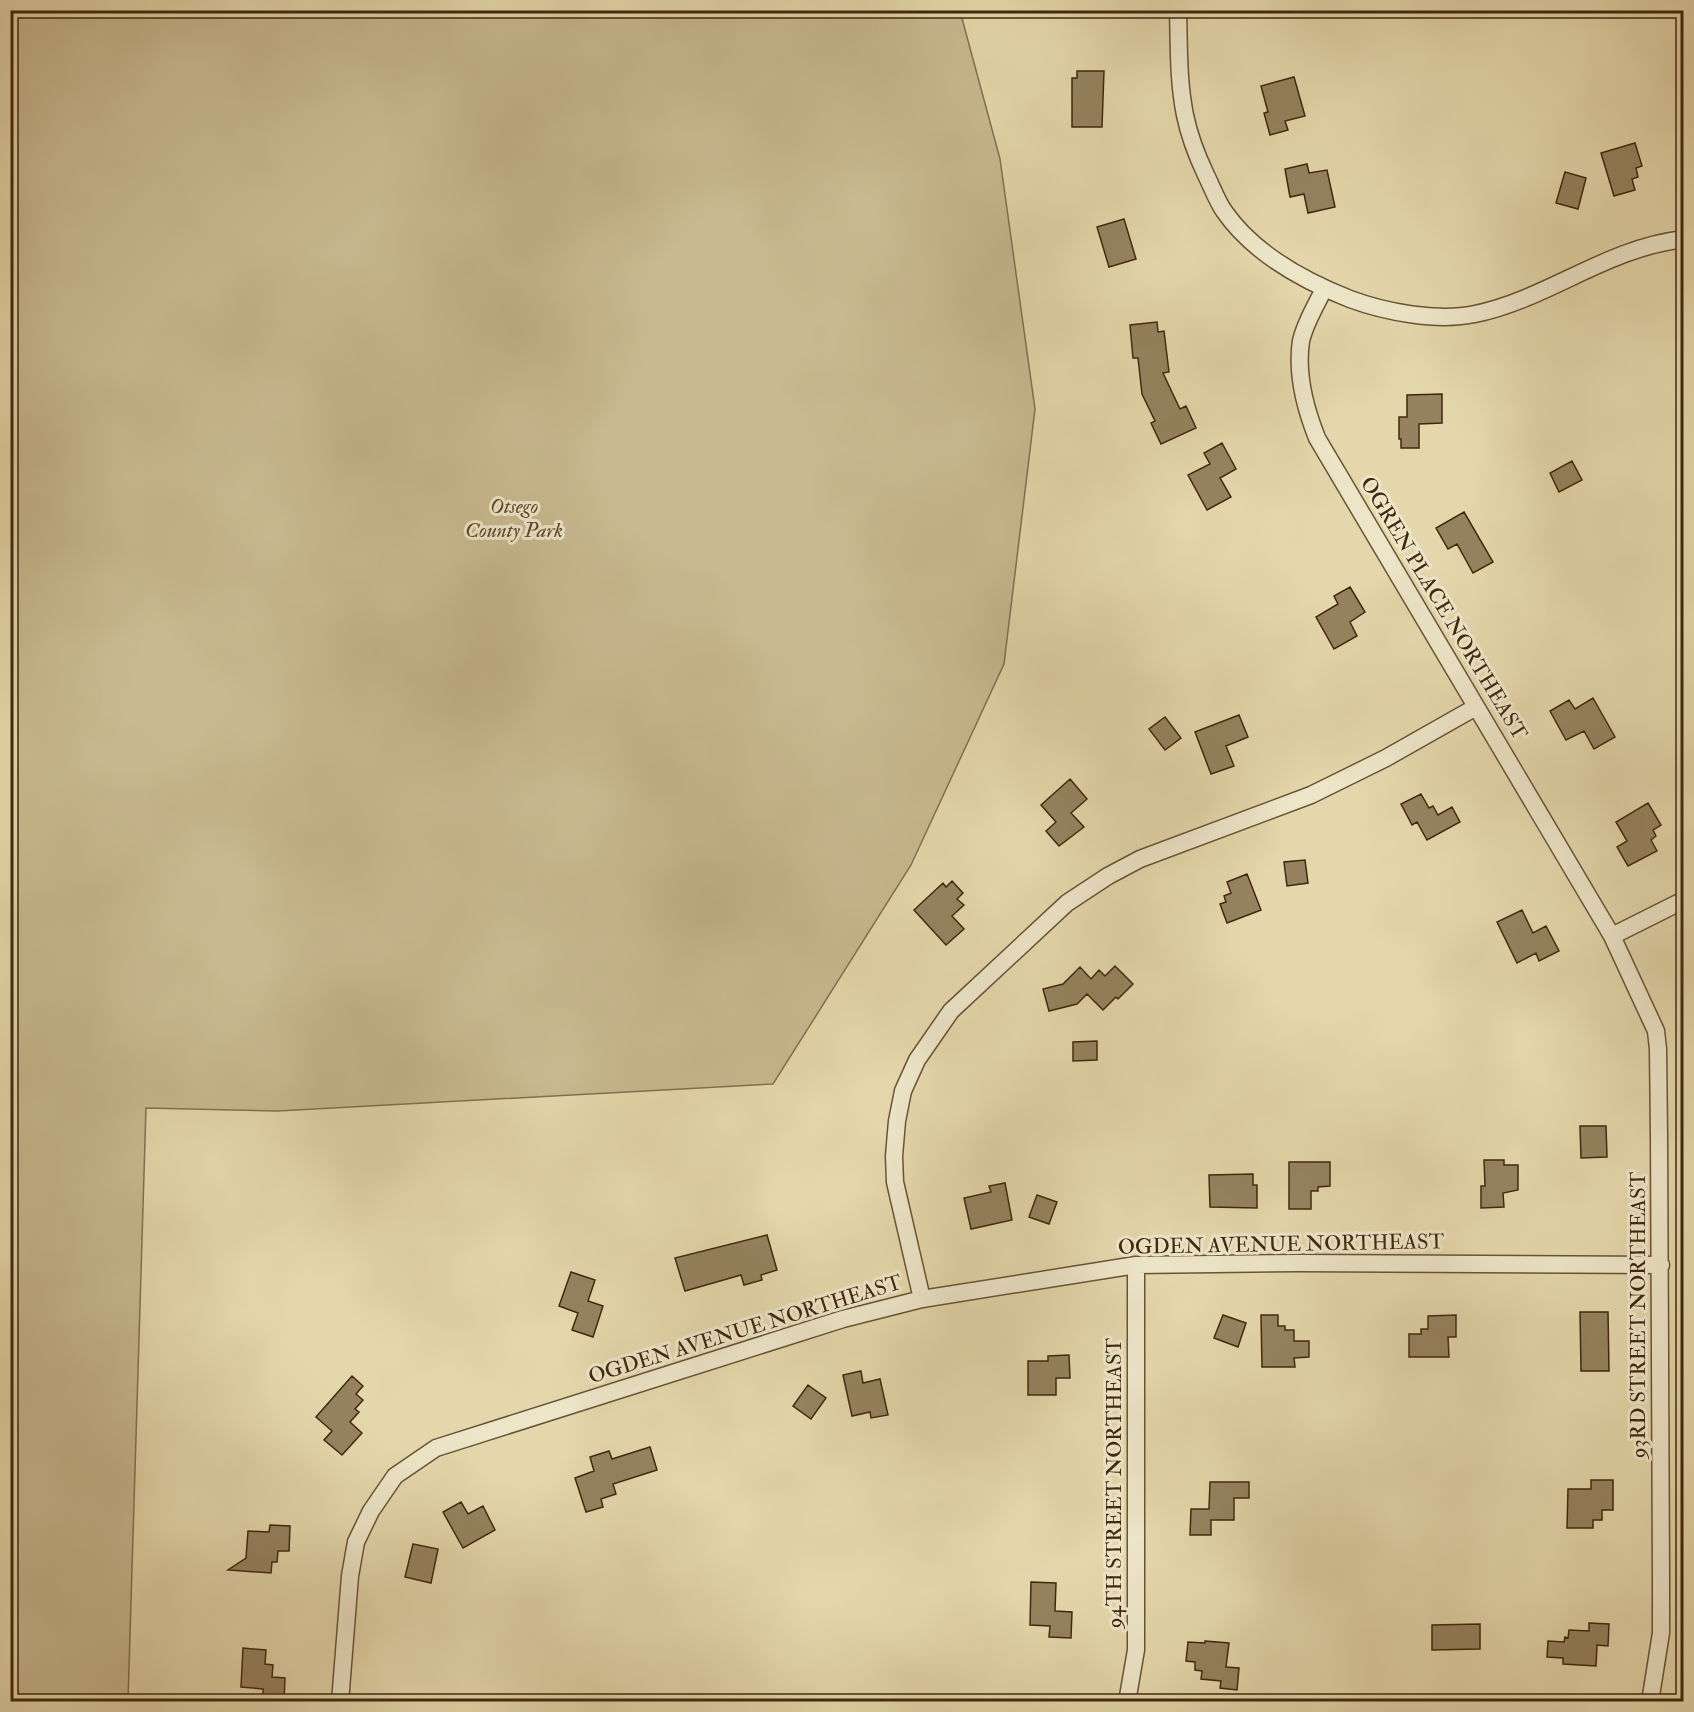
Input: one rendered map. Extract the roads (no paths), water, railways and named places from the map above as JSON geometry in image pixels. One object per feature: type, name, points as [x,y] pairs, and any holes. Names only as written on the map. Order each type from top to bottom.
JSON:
[{"type":"street","points":[[1178,10],[1180,72],[1185,116],[1198,159],[1224,210],[1249,239],[1281,263],[1324,289],[1394,313],[1473,315],[1513,303],[1622,254],[1683,239]]},
{"type":"street","name":"OGREN PLACE NORTHEAST","points":[[1324,289],[1301,340],[1300,363],[1306,410],[1317,438],[1612,936]]},
{"type":"street","points":[[922,1299],[895,1182],[894,1156],[897,1121],[903,1091],[918,1060],[951,1011],[1067,903],[1108,876],[1140,859],[1311,795],[1386,758],[1476,707]]},
{"type":"street","points":[[1612,936],[1683,900]]},
{"type":"street","name":"93RD STREET NORTHEAST","points":[[1612,936],[1649,1013],[1659,1048],[1661,1633],[1650,1701]]},
{"type":"street","name":"OGDEN AVENUE NORTHEAST","points":[[340,1701],[350,1576],[356,1542],[371,1510],[395,1476],[436,1448],[843,1319],[922,1299],[1136,1265],[1308,1263],[1660,1265]]},
{"type":"street","name":"94TH STREET NORTHEAST","points":[[1127,1701],[1136,1650],[1136,1265]]},
{"type":"park label","name":"Otsego County Park","points":[[514,518]]}]
